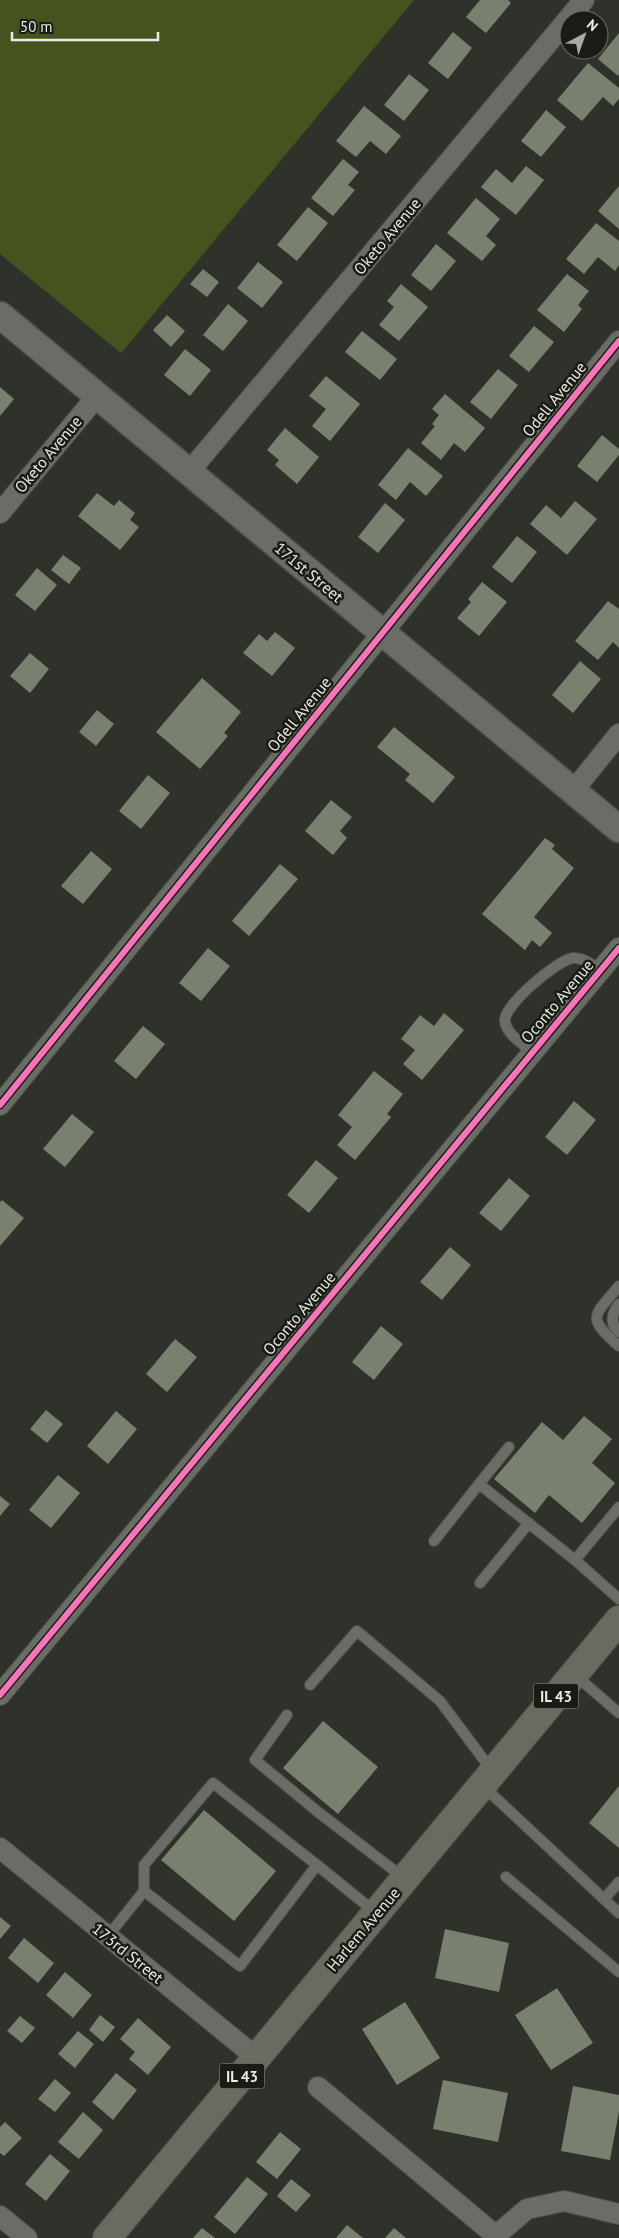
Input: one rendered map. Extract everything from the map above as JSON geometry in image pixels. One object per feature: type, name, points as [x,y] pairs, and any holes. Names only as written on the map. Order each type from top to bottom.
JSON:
[{"type":"main road","name":"Harlem Avenue","points":[[108,2238],[619,1620]]},
{"type":"street","name":"Oketo Avenue","points":[[189,472],[584,0]]},
{"type":"street","name":"171st Street","points":[[0,316],[619,829]]},
{"type":"street","name":"Odell Avenue","points":[[0,1105],[619,341]]},
{"type":"street","name":"Oketo Avenue","points":[[0,513],[97,396]]},
{"type":"street","points":[[573,790],[619,734]]},
{"type":"street","name":"Oconto Avenue","points":[[0,1695],[532,1052],[611,962]]},
{"type":"street","name":"173rd Street","points":[[0,1848],[257,2058]]},
{"type":"street","points":[[318,2087],[494,2236],[527,2208],[564,2201],[619,2214]]},
{"type":"street","points":[[0,2216],[27,2238]]},
{"type":"lane","points":[[532,1052],[509,1032],[504,1021],[507,1010],[547,971],[571,958],[611,962]]},
{"type":"lane","points":[[619,1286],[597,1313],[596,1321],[600,1329],[619,1346]]},
{"type":"lane","points":[[619,1304],[614,1310],[612,1319],[614,1328],[619,1332]]},
{"type":"lane","points":[[434,1541],[509,1447]]},
{"type":"lane","points":[[479,1484],[575,1560],[619,1599]]},
{"type":"lane","points":[[575,1560],[619,1507]]},
{"type":"lane","points":[[480,1583],[529,1523]]},
{"type":"lane","points":[[310,1685],[357,1631],[440,1701],[488,1778],[619,1913]]},
{"type":"lane","points":[[574,1674],[619,1713]]},
{"type":"lane","points":[[287,1715],[255,1760],[318,1812],[405,1878]]},
{"type":"lane","points":[[108,1936],[144,1891],[144,1865],[213,1783],[376,1913]]},
{"type":"lane","points":[[144,1891],[240,1966],[317,1865]]},
{"type":"lane","points":[[506,1877],[619,1972]]},
{"type":"lane","points":[[604,1899],[619,1882]]},
{"type":"green space","points":[[0,0],[414,0],[121,353],[0,254]]},
{"type":"building","points":[[480,0],[508,0],[511,3],[486,33],[466,17]]},
{"type":"building","points":[[453,32],[472,48],[448,79],[428,63]]},
{"type":"building","points":[[619,33],[618,76],[599,60],[609,60],[609,45]]},
{"type":"building","points":[[588,63],[619,88],[619,99],[613,106],[603,97],[582,121],[557,100]]},
{"type":"building","points":[[409,74],[429,90],[404,121],[384,105]]},
{"type":"building","points":[[364,106],[401,136],[386,154],[370,141],[356,157],[336,141]]},
{"type":"building","points":[[546,110],[566,127],[541,157],[521,141]]},
{"type":"building","points":[[343,159],[359,172],[348,185],[355,190],[333,216],[311,198]]},
{"type":"building","points":[[526,166],[544,180],[516,215],[481,187],[496,169],[512,183]]},
{"type":"building","points":[[619,186],[619,229],[598,211]]},
{"type":"building","points":[[476,198],[500,219],[486,236],[496,245],[482,261],[447,233]]},
{"type":"building","points":[[308,207],[328,223],[297,261],[277,245]]},
{"type":"building","points":[[596,223],[619,241],[619,265],[615,271],[598,257],[584,274],[566,259]]},
{"type":"building","points":[[436,244],[456,261],[431,291],[411,275]]},
{"type":"building","points":[[258,262],[283,282],[262,308],[237,288]]},
{"type":"building","points":[[203,269],[219,282],[207,297],[190,284]]},
{"type":"building","points":[[567,274],[589,291],[578,305],[582,309],[564,332],[537,310]]},
{"type":"building","points":[[401,284],[428,307],[399,341],[379,325],[394,307],[387,301]]},
{"type":"building","points":[[228,304],[248,321],[223,351],[203,335]]},
{"type":"building","points":[[167,315],[185,331],[171,347],[153,330]]},
{"type":"building","points":[[534,326],[554,342],[529,372],[509,356]]},
{"type":"building","points":[[362,331],[397,359],[380,380],[345,352]]},
{"type":"building","points":[[185,349],[211,370],[190,396],[164,375]]},
{"type":"building","points":[[498,369],[518,385],[491,419],[470,402]]},
{"type":"building","points":[[326,376],[360,404],[330,441],[312,426],[326,409],[309,396]]},
{"type":"building","points":[[0,387],[14,399],[0,416]]},
{"type":"building","points":[[445,394],[485,428],[465,452],[454,443],[441,460],[421,443],[435,426],[432,424],[439,415],[432,409]]},
{"type":"building","points":[[285,428],[319,457],[297,484],[275,465],[279,460],[267,450]]},
{"type":"building","points":[[602,435],[619,449],[619,455],[597,482],[577,466]]},
{"type":"building","points":[[408,448],[443,476],[426,496],[410,482],[396,500],[378,485]]},
{"type":"building","points":[[97,493],[114,506],[119,500],[135,513],[130,520],[139,527],[120,550],[78,516]]},
{"type":"building","points":[[575,501],[597,519],[567,555],[530,524],[546,505],[561,518]]},
{"type":"building","points":[[385,503],[405,520],[378,553],[358,537]]},
{"type":"building","points":[[517,536],[537,552],[512,583],[492,567]]},
{"type":"building","points":[[63,555],[81,568],[69,584],[51,570]]},
{"type":"building","points":[[37,568],[57,585],[35,611],[15,595]]},
{"type":"building","points":[[482,582],[507,602],[479,636],[457,618],[471,602],[468,599]]},
{"type":"building","points":[[608,601],[619,609],[619,648],[613,642],[598,660],[575,641]]},
{"type":"building","points":[[275,632],[295,648],[272,676],[243,653],[259,634],[267,641]]},
{"type":"building","points":[[30,653],[49,669],[30,693],[10,676]]},
{"type":"building","points":[[580,661],[601,679],[573,713],[552,695]]},
{"type":"building","points":[[202,678],[241,712],[224,733],[228,736],[200,769],[156,732]]},
{"type":"building","points":[[97,710],[114,724],[96,746],[79,732]]},
{"type":"building","points":[[394,727],[455,777],[433,803],[405,780],[410,774],[377,747]]},
{"type":"building","points":[[148,775],[170,793],[141,829],[119,811]]},
{"type":"building","points":[[331,800],[352,817],[340,831],[347,838],[333,855],[305,831]]},
{"type":"building","points":[[545,838],[555,845],[552,849],[574,868],[534,917],[552,933],[540,947],[532,940],[525,950],[482,914]]},
{"type":"building","points":[[91,851],[112,869],[83,904],[61,886]]},
{"type":"building","points":[[280,864],[298,879],[249,936],[232,921]]},
{"type":"building","points":[[208,948],[230,966],[201,1001],[179,983]]},
{"type":"building","points":[[444,1013],[464,1030],[422,1080],[403,1064],[415,1050],[401,1039],[420,1015],[434,1026]]},
{"type":"building","points":[[143,1026],[165,1044],[136,1079],[114,1061]]},
{"type":"building","points":[[374,1071],[403,1094],[387,1114],[391,1117],[355,1160],[337,1145],[352,1127],[338,1115]]},
{"type":"building","points":[[574,1101],[596,1120],[567,1155],[545,1137]]},
{"type":"building","points":[[72,1114],[94,1132],[65,1167],[43,1149]]},
{"type":"building","points":[[316,1160],[338,1178],[309,1213],[287,1195]]},
{"type":"building","points":[[509,1178],[530,1196],[501,1231],[479,1213]]},
{"type":"building","points":[[2,1200],[24,1218],[0,1246],[0,1202]]},
{"type":"building","points":[[450,1247],[471,1265],[442,1300],[420,1282]]},
{"type":"building","points":[[381,1326],[403,1344],[374,1380],[352,1362]]},
{"type":"building","points":[[175,1339],[197,1357],[167,1392],[146,1374]]},
{"type":"building","points":[[46,1410],[63,1424],[47,1443],[30,1429]]},
{"type":"building","points":[[116,1411],[137,1429],[108,1464],[87,1446]]},
{"type":"building","points":[[584,1416],[612,1439],[592,1463],[615,1483],[582,1523],[549,1495],[535,1513],[494,1479],[542,1422],[563,1440]]},
{"type":"building","points":[[58,1475],[80,1493],[51,1528],[29,1510]]},
{"type":"building","points":[[0,1496],[10,1504],[0,1516]]},
{"type":"building","points":[[323,1721],[378,1767],[338,1814],[283,1768]]},
{"type":"building","points":[[619,1786],[619,1848],[589,1823]]},
{"type":"building","points":[[204,1810],[276,1871],[234,1921],[161,1860]]},
{"type":"building","points":[[0,1917],[11,1926],[0,1939]]},
{"type":"building","points":[[445,1929],[509,1943],[499,1992],[435,1978]]},
{"type":"building","points":[[24,1938],[54,1963],[38,1983],[8,1958]]},
{"type":"building","points":[[65,1972],[92,1995],[73,2018],[46,1995]]},
{"type":"building","points":[[557,1988],[593,2043],[551,2070],[515,2015]]},
{"type":"building","points":[[405,2002],[440,2058],[397,2085],[362,2029]]},
{"type":"building","points":[[100,2015],[115,2027],[103,2042],[89,2030]]},
{"type":"building","points":[[20,2016],[35,2028],[22,2043],[7,2031]]},
{"type":"building","points":[[138,2018],[171,2047],[148,2075],[129,2059],[135,2052],[120,2039]]},
{"type":"building","points":[[78,2031],[94,2044],[75,2068],[58,2054]]},
{"type":"building","points":[[116,2073],[137,2090],[113,2120],[92,2102]]},
{"type":"building","points":[[55,2079],[71,2093],[55,2112],[38,2099]]},
{"type":"building","points":[[443,2080],[508,2093],[498,2142],[433,2129]]},
{"type":"building","points":[[573,2086],[619,2095],[619,2111],[610,2160],[561,2151]]},
{"type":"building","points":[[83,2112],[103,2130],[79,2159],[58,2142]]},
{"type":"building","points":[[5,2122],[22,2138],[4,2156],[0,2153],[0,2127]]},
{"type":"building","points":[[280,2132],[301,2149],[277,2179],[256,2162]]},
{"type":"building","points":[[50,2154],[70,2171],[46,2201],[25,2184]]},
{"type":"building","points":[[247,2177],[268,2194],[235,2234],[214,2217]]},
{"type":"building","points":[[291,2179],[311,2195],[296,2212],[277,2196]]},
{"type":"building","points":[[347,2225],[363,2238],[336,2238]]},
{"type":"building","points":[[202,2228],[215,2238],[193,2238]]},
{"type":"building","points":[[394,2228],[406,2238],[385,2238]]},
{"type":"cycle path","points":[[0,1105],[619,341]]},
{"type":"cycle path","points":[[0,1695],[619,948]]}]
